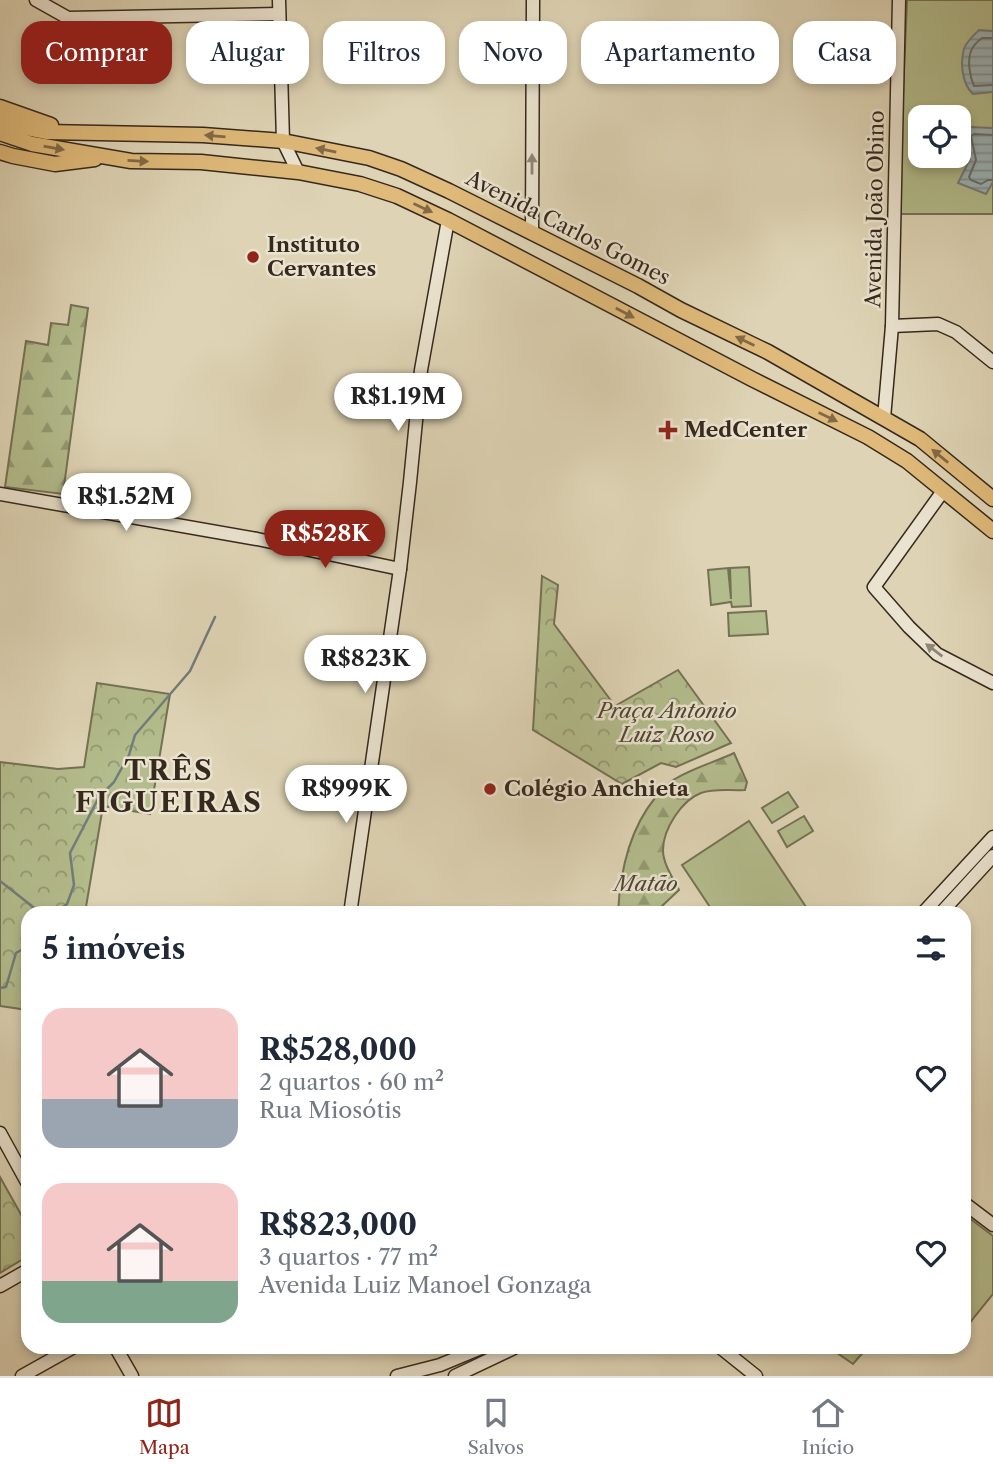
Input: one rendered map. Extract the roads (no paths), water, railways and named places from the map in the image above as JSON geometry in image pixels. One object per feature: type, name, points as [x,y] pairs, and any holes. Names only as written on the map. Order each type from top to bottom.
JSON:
[{"type":"main road","name":"Avenida Carlos Gomes","points":[[0,107],[76,133]]},
{"type":"main road","name":"Avenida Carlos Gomes","points":[[0,120],[46,132],[203,135],[283,141],[369,158],[401,169],[768,352],[920,439],[993,499]]},
{"type":"main road","points":[[0,133],[32,144],[131,161],[201,163],[298,172],[360,184],[397,196],[868,437],[906,461],[993,531]]},
{"type":"main road","points":[[0,152],[55,164],[110,158]]},
{"type":"street","points":[[36,0],[68,18],[279,14]]},
{"type":"street","points":[[279,0],[283,141],[298,172]]},
{"type":"street","points":[[532,233],[533,0]]},
{"type":"street","name":"Avenida João Obino","points":[[884,418],[892,326],[898,0]]},
{"type":"street","points":[[351,906],[400,569],[421,370],[448,220]]},
{"type":"street","points":[[892,326],[938,324],[956,332],[993,362]]},
{"type":"street","points":[[943,491],[874,587],[909,628],[937,654],[993,683]]},
{"type":"street","points":[[0,494],[257,539],[400,569]]},
{"type":"street","points":[[929,906],[993,836]]},
{"type":"street","points":[[947,906],[993,856]]},
{"type":"street","points":[[0,1133],[21,1171]]},
{"type":"street","points":[[971,1208],[993,1225]]},
{"type":"street","points":[[0,1286],[21,1274]]},
{"type":"street","points":[[22,1376],[61,1354]]},
{"type":"street","points":[[119,1354],[132,1376]]},
{"type":"street","points":[[397,1376],[439,1365],[466,1354]]},
{"type":"street","points":[[455,1376],[502,1354]]},
{"type":"street","points":[[728,1354],[756,1376]]},
{"type":"water","points":[[979,30],[993,31],[993,92],[973,94],[964,79],[962,61],[965,46]]},
{"type":"water","points":[[971,127],[993,128],[993,182],[986,194],[958,183],[966,168],[971,168]]},
{"type":"waterway","points":[[64,906],[74,885],[70,853],[99,797],[114,782],[129,755],[135,735],[190,671],[215,617]]},
{"type":"waterway","points":[[0,881],[32,906]]},
{"type":"waterway","points":[[0,988],[6,987],[16,953],[21,950]]},
{"type":"place","name":"Instituto Cervantes","points":[[253,257]]},
{"type":"place","name":"MedCenter","points":[[668,430]]},
{"type":"place","name":"Colégio Anchieta","points":[[490,789]]},
{"type":"district","name":"TRÊS FIGUEIRAS","points":[[169,786]]},
{"type":"park label","name":"Praça Antonio Luiz Roso","points":[[667,723]]},
{"type":"park label","name":"Matão","points":[[646,884]]}]
